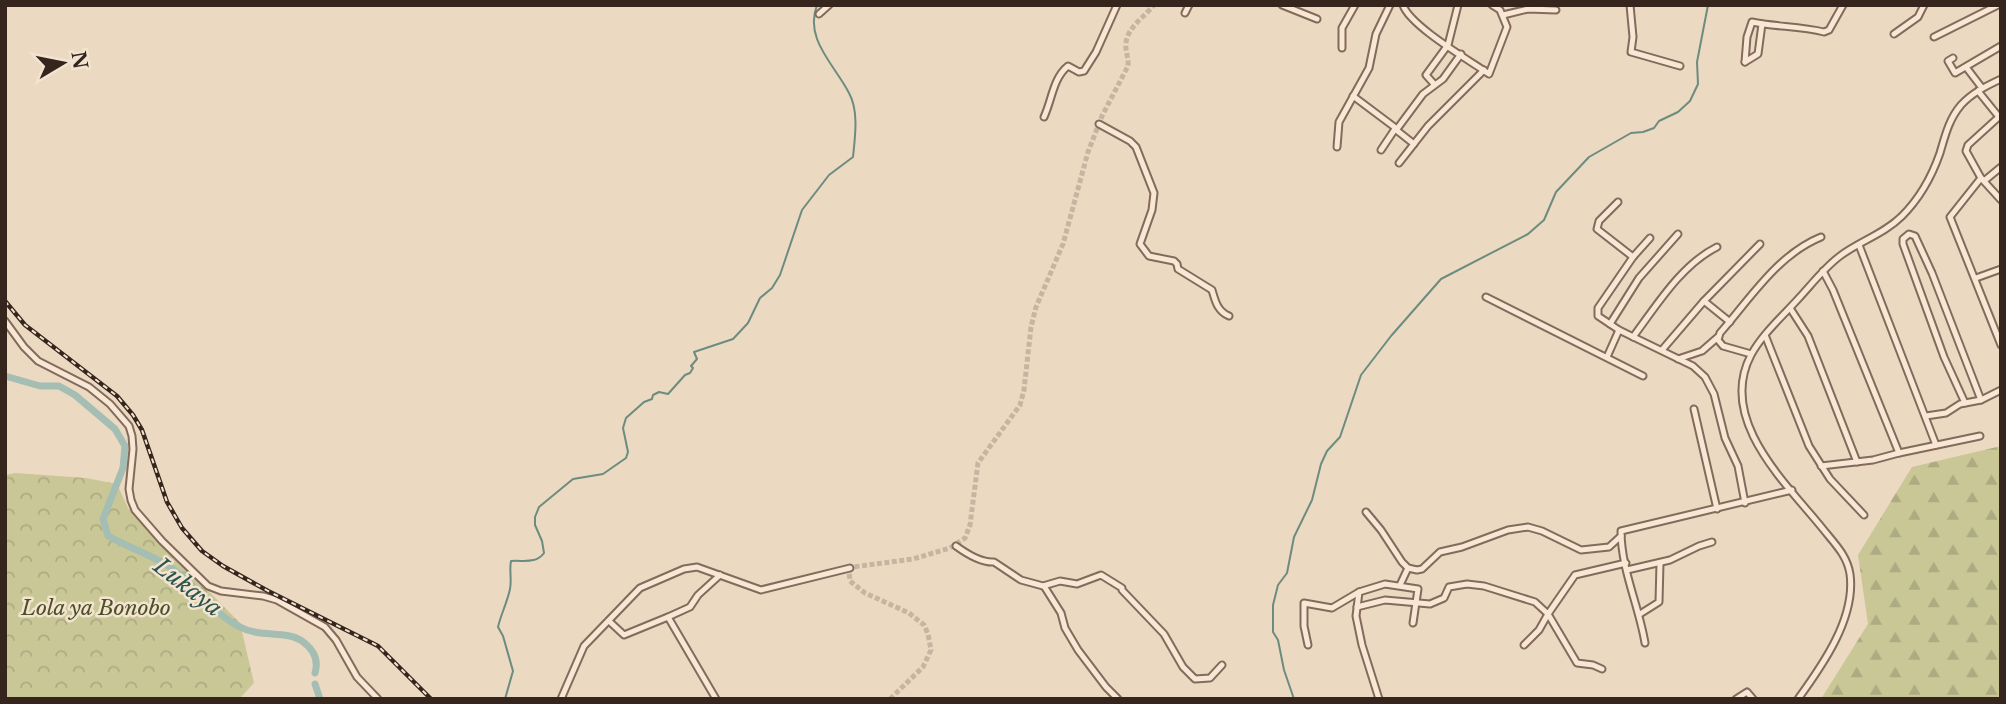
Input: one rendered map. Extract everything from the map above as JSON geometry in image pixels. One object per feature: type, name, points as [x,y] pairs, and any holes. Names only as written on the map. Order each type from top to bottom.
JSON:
[{"type":"street","points":[[819,14],[829,5]]},
{"type":"street","points":[[1044,117],[1054,86],[1064,68],[1068,66],[1079,72],[1084,71],[1096,52],[1117,5]]},
{"type":"street","points":[[1185,13],[1189,5]]},
{"type":"street","points":[[1282,5],[1317,19]]},
{"type":"street","points":[[1337,147],[1337,128],[1369,68],[1376,34],[1390,5]]},
{"type":"street","points":[[1403,5],[1410,17],[1489,74],[1507,27],[1500,10],[1492,5]]},
{"type":"street","points":[[1434,84],[1426,73],[1448,45],[1458,5]]},
{"type":"street","points":[[1630,5],[1633,37],[1631,52],[1680,66]]},
{"type":"street","points":[[1762,24],[1758,54],[1745,62],[1752,22],[1826,32],[1843,5]]},
{"type":"street","points":[[1894,34],[1918,17],[1924,5]]},
{"type":"street","points":[[1934,37],[1998,5]]},
{"type":"street","points":[[1342,48],[1342,28],[1354,6]]},
{"type":"street","points":[[1503,15],[1515,8],[1556,10]]},
{"type":"street","points":[[1436,37],[1448,32],[1452,27]]},
{"type":"street","points":[[1952,58],[1948,61],[1954,73],[2001,46]]},
{"type":"street","points":[[1381,150],[1418,101],[1434,84],[1443,79],[1461,54]]},
{"type":"street","points":[[1966,67],[2000,116],[1966,147],[1970,162],[2001,200]]},
{"type":"street","points":[[1399,163],[1433,120],[1484,70]]},
{"type":"street","points":[[1798,699],[1824,662],[1839,634],[1850,574],[1842,552],[1764,456],[1752,433],[1746,418],[1742,386],[1751,354],[1823,271],[1838,258],[1891,225],[1916,198],[1930,176],[1954,115],[1970,96],[2001,79]]},
{"type":"street","points":[[1353,96],[1414,144]]},
{"type":"street","points":[[1099,124],[1136,146],[1153,191],[1152,210],[1140,244],[1149,256],[1174,261],[1178,269],[1212,290],[1215,303],[1222,313],[1228,316]]},
{"type":"street","points":[[2001,167],[1983,180],[1950,217],[2001,345]]},
{"type":"street","points":[[1618,202],[1598,223],[1597,229],[1633,257]]},
{"type":"street","points":[[1610,324],[1639,278],[1678,234]]},
{"type":"street","points":[[1965,403],[1935,332],[1903,244],[1903,239],[1909,234],[1915,236],[1932,273],[1981,400]]},
{"type":"street","points":[[1678,359],[1702,351],[1718,337],[1788,257],[1802,245],[1821,237]]},
{"type":"street","points":[[1650,238],[1633,257],[1598,308],[1600,318],[1700,372],[1714,394],[1725,438],[1738,466],[1745,503]]},
{"type":"street","points":[[1662,350],[1703,300],[1760,244]]},
{"type":"street","points":[[1859,245],[1936,444]]},
{"type":"street","points":[[1633,337],[1675,282],[1700,257],[1717,247]]},
{"type":"street","points":[[1976,278],[2001,269]]},
{"type":"street","points":[[1823,271],[1899,453]]},
{"type":"street","points":[[1486,297],[1643,376]]},
{"type":"street","points":[[1703,300],[1730,322]]},
{"type":"street","points":[[1790,308],[1808,336],[1857,461]]},
{"type":"street","points":[[5,321],[38,361],[89,387],[110,404],[128,426],[134,449],[131,500],[135,510],[162,541],[208,586],[221,591],[277,600],[325,627],[336,640],[357,677],[378,699]]},
{"type":"street","points":[[1607,357],[1619,330]]},
{"type":"street","points":[[1765,335],[1799,424],[1821,466],[1864,515]]},
{"type":"street","points":[[1718,337],[1723,346],[1751,354]]},
{"type":"street","points":[[1926,415],[1946,413],[2001,390]]},
{"type":"street","points":[[1694,409],[1717,509]]},
{"type":"street","points":[[1821,466],[1873,460],[1980,436]]},
{"type":"street","points":[[1645,643],[1640,614],[1626,567],[1622,530],[1792,490]]},
{"type":"street","points":[[1366,512],[1408,568],[1420,570],[1440,552],[1508,530],[1528,527],[1581,550],[1609,547],[1621,536]]},
{"type":"street","points":[[1524,645],[1539,630],[1571,579],[1578,573],[1660,563],[1712,542]]},
{"type":"street","points":[[956,546],[970,556],[994,562],[1021,580],[1044,586],[1060,581],[1077,584],[1100,575],[1107,577],[1122,588],[1163,633],[1184,667],[1195,679],[1210,678],[1222,665]]},
{"type":"street","points":[[1640,614],[1659,602],[1660,563]]},
{"type":"street","points":[[561,699],[584,646],[640,588],[684,569],[699,567],[761,590],[850,568]]},
{"type":"street","points":[[1400,585],[1408,568]]},
{"type":"street","points":[[609,621],[624,635],[668,617],[690,607],[720,575]]},
{"type":"street","points":[[1308,645],[1304,626],[1304,603],[1332,608],[1359,592],[1385,584],[1417,588],[1413,623]]},
{"type":"street","points":[[1357,607],[1385,600],[1416,604],[1436,603],[1444,598],[1449,587],[1472,584],[1530,600],[1548,614],[1577,663],[1602,669]]},
{"type":"street","points":[[1044,586],[1061,613],[1065,628],[1079,652],[1118,699]]},
{"type":"street","points":[[1359,592],[1356,616],[1379,699]]},
{"type":"street","points":[[668,617],[716,699]]},
{"type":"street","points":[[1736,699],[1747,692],[1753,699]]},
{"type":"green space","points":[[2001,446],[2001,699],[1821,699],[1868,624],[1858,555],[1912,467]]},
{"type":"green space","name":"Lola ya Bonobo","points":[[15,473],[86,478],[117,484],[128,508],[240,623],[254,683],[239,699],[5,699],[5,475]]},
{"type":"waterway","points":[[505,699],[513,671],[498,627],[510,589],[511,561],[533,560],[544,553],[535,525],[539,507],[573,479],[603,474],[626,458],[628,452],[623,428],[626,418],[644,402],[652,399],[653,395],[659,392],[668,394],[690,373],[693,368],[691,366],[697,359],[694,352],[733,339],[748,323],[760,298],[772,288],[780,275],[802,210],[829,175],[853,157],[856,124],[854,108],[849,93],[817,40],[814,29],[817,5]]},
{"type":"waterway","points":[[1294,699],[1278,640],[1273,632],[1273,605],[1278,585],[1287,573],[1294,537],[1312,500],[1321,464],[1327,451],[1340,437],[1361,375],[1441,279],[1528,234],[1544,220],[1556,192],[1589,157],[1631,133],[1654,128],[1659,121],[1678,112],[1690,101],[1698,84],[1697,62],[1708,5]]},
{"type":"waterway","name":"Lukaya","points":[[5,376],[40,386],[59,386],[75,395],[115,429],[125,446],[123,468],[103,519],[108,536],[170,567],[221,615],[240,627],[302,641],[314,655],[315,673]]},
{"type":"waterway","name":"Lukaya","points":[[315,684],[320,699]]},
{"type":"tunnel","points":[[890,699],[923,667],[931,650],[928,634],[924,625],[909,613],[865,593],[850,581],[849,571],[853,567],[913,559],[950,548],[965,538],[970,525],[978,463],[1020,405],[1036,307],[1063,244],[1088,152],[1102,116],[1128,66],[1127,38],[1133,27],[1154,5]]},
{"type":"railway","points":[[5,301],[25,325],[117,396],[133,415],[142,430],[167,502],[182,528],[202,551],[268,591],[378,646],[431,699]]}]
